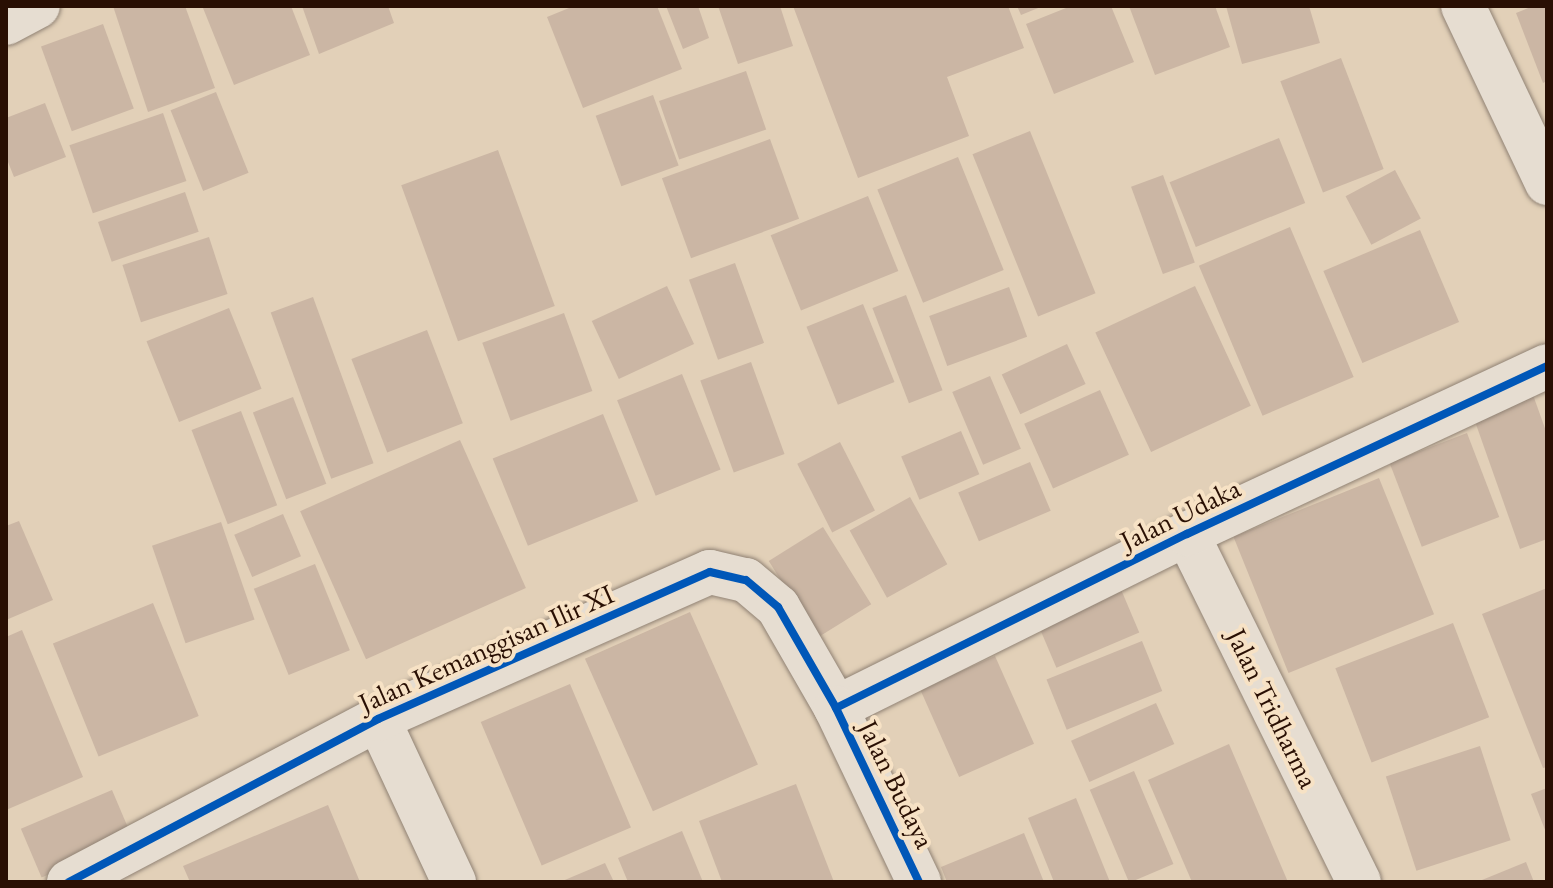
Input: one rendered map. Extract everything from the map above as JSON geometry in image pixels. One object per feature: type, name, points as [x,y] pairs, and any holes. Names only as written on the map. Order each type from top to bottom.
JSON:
[{"type":"street","points":[[6,23],[38,6]]},
{"type":"street","points":[[1463,6],[1545,173]]},
{"type":"street","name":"Jalan Udaka","points":[[836,708],[1187,534],[1547,366]]},
{"type":"street","name":"Jalan Tridharma","points":[[1187,534],[1359,882]]},
{"type":"street","name":"Jalan Budaya","points":[[710,572],[746,580],[778,607],[836,708],[919,882]]},
{"type":"street","name":"Jalan Kemanggisan Ilir XI","points":[[69,882],[378,719],[710,572]]},
{"type":"street","points":[[378,719],[454,882]]},
{"type":"building","points":[[113,6],[185,6],[215,88],[148,112]]},
{"type":"building","points":[[291,6],[310,55],[234,85],[203,8]]},
{"type":"building","points":[[302,6],[388,6],[394,23],[319,54]]},
{"type":"building","points":[[574,6],[657,6],[682,69],[583,108],[547,17]]},
{"type":"building","points":[[666,6],[698,6],[709,38],[683,49]]},
{"type":"building","points":[[718,6],[780,6],[793,46],[738,64]]},
{"type":"building","points":[[793,6],[1008,6],[1024,48],[947,77],[969,136],[858,178]]},
{"type":"building","points":[[1017,6],[1043,6],[1021,15]]},
{"type":"building","points":[[1071,6],[1111,6],[1134,62],[1054,94],[1026,24]]},
{"type":"building","points":[[1129,6],[1215,6],[1230,47],[1155,75]]},
{"type":"building","points":[[1226,6],[1309,6],[1320,43],[1242,64]]},
{"type":"building","points":[[1533,6],[1547,6],[1547,81],[1543,83],[1516,13]]},
{"type":"building","points":[[103,24],[134,109],[72,131],[41,47]]},
{"type":"building","points":[[1341,58],[1384,169],[1323,192],[1280,81]]},
{"type":"building","points":[[746,71],[766,130],[679,160],[659,101]]},
{"type":"building","points":[[216,92],[249,173],[203,191],[171,110]]},
{"type":"building","points":[[653,95],[679,165],[621,186],[596,116]]},
{"type":"building","points":[[45,103],[66,157],[14,177],[6,157],[6,118]]},
{"type":"building","points":[[163,113],[186,181],[93,213],[69,145]]},
{"type":"building","points":[[1030,131],[1096,293],[1038,316],[973,154]]},
{"type":"building","points":[[1279,138],[1305,203],[1196,247],[1170,182]]},
{"type":"building","points":[[770,139],[799,219],[691,258],[662,178]]},
{"type":"building","points":[[498,150],[555,306],[458,341],[401,185]]},
{"type":"building","points":[[958,157],[1004,270],[923,303],[877,190]]},
{"type":"building","points":[[1395,170],[1421,219],[1371,245],[1346,196]]},
{"type":"building","points":[[1163,175],[1195,262],[1163,274],[1131,187]]},
{"type":"building","points":[[185,192],[199,232],[112,262],[98,222]]},
{"type":"building","points":[[868,196],[898,271],[801,310],[771,235]]},
{"type":"building","points":[[1290,227],[1354,377],[1263,416],[1199,266]]},
{"type":"building","points":[[1420,230],[1459,322],[1362,363],[1323,271]]},
{"type":"building","points":[[209,237],[228,294],[141,322],[122,265]]},
{"type":"building","points":[[735,263],[764,343],[718,360],[689,280]]},
{"type":"building","points":[[667,286],[694,344],[619,379],[592,321]]},
{"type":"building","points":[[1195,286],[1251,406],[1151,452],[1095,332]]},
{"type":"building","points":[[1009,287],[1027,337],[947,366],[929,316]]},
{"type":"building","points":[[906,295],[943,390],[909,403],[872,308]]},
{"type":"building","points":[[313,297],[374,463],[331,479],[271,312]]},
{"type":"building","points":[[863,304],[894,382],[838,405],[806,327]]},
{"type":"building","points":[[229,308],[262,389],[179,422],[146,341]]},
{"type":"building","points":[[564,313],[592,391],[511,421],[482,343]]},
{"type":"building","points":[[427,330],[463,423],[387,452],[351,359]]},
{"type":"building","points":[[1067,344],[1086,384],[1020,414],[1002,374]]},
{"type":"building","points":[[751,362],[785,454],[734,473],[700,380]]},
{"type":"building","points":[[682,374],[721,469],[656,496],[617,400]]},
{"type":"building","points":[[990,376],[1021,449],[983,465],[952,392]]},
{"type":"building","points":[[1100,390],[1129,455],[1053,489],[1024,424]]},
{"type":"building","points":[[1532,392],[1547,434],[1547,539],[1520,549],[1472,413]]},
{"type":"building","points":[[293,397],[326,484],[286,499],[253,412]]},
{"type":"building","points":[[241,411],[277,505],[228,524],[192,430]]},
{"type":"building","points":[[603,414],[638,501],[528,546],[493,459]]},
{"type":"building","points":[[961,431],[979,474],[920,500],[901,456]]},
{"type":"building","points":[[1467,433],[1499,517],[1422,547],[1390,463]]},
{"type":"building","points":[[460,440],[526,588],[366,659],[300,511]]},
{"type":"building","points":[[840,442],[875,511],[832,532],[797,464]]},
{"type":"building","points":[[1030,462],[1051,511],[979,541],[958,492]]},
{"type":"building","points":[[1379,478],[1434,614],[1288,673],[1233,537]]},
{"type":"building","points":[[910,497],[947,564],[887,598],[850,530]]},
{"type":"building","points":[[283,514],[301,556],[252,577],[234,535]]},
{"type":"building","points":[[19,521],[53,600],[6,620],[6,526]]},
{"type":"building","points":[[221,522],[255,619],[186,643],[152,546]]},
{"type":"building","points":[[823,527],[871,604],[817,638],[769,561]]},
{"type":"building","points":[[315,564],[350,650],[289,675],[254,589]]},
{"type":"building","points":[[1117,580],[1139,632],[1056,668],[1034,615]]},
{"type":"building","points":[[1547,588],[1547,767],[1543,768],[1482,614]]},
{"type":"building","points":[[153,603],[199,716],[99,757],[53,643]]},
{"type":"building","points":[[690,612],[758,765],[653,811],[585,659]]},
{"type":"building","points":[[1453,623],[1489,717],[1372,762],[1335,668]]},
{"type":"building","points":[[22,630],[83,777],[6,810],[6,637]]},
{"type":"building","points":[[1142,641],[1162,691],[1067,730],[1047,680]]},
{"type":"building","points":[[995,656],[1034,744],[959,777],[920,689]]},
{"type":"building","points":[[570,684],[631,828],[542,865],[481,722]]},
{"type":"building","points":[[1156,703],[1174,744],[1089,782],[1071,741]]},
{"type":"building","points":[[1229,744],[1288,882],[1192,882],[1148,780]]},
{"type":"building","points":[[1480,746],[1511,840],[1416,871],[1386,777]]},
{"type":"building","points":[[1134,771],[1173,864],[1129,882],[1090,790]]},
{"type":"building","points":[[796,784],[834,882],[722,882],[699,821]]},
{"type":"building","points":[[1547,788],[1547,835],[1531,794]]},
{"type":"building","points":[[112,790],[133,839],[42,877],[21,829]]},
{"type":"building","points":[[1076,798],[1110,882],[1054,882],[1028,818]]},
{"type":"building","points":[[328,805],[360,882],[190,882],[183,866]]},
{"type":"building","points":[[682,831],[703,882],[628,882],[618,858]]},
{"type":"building","points":[[1024,833],[1044,882],[947,882],[941,867]]},
{"type":"building","points":[[1526,862],[1534,882],[1477,882]]},
{"type":"building","points":[[605,863],[614,882],[560,882]]},
{"type":"cycle path","points":[[836,708],[1187,534],[1547,366]]},
{"type":"cycle path","points":[[69,882],[378,719],[710,572],[746,580],[778,607],[836,708],[919,882]]}]
